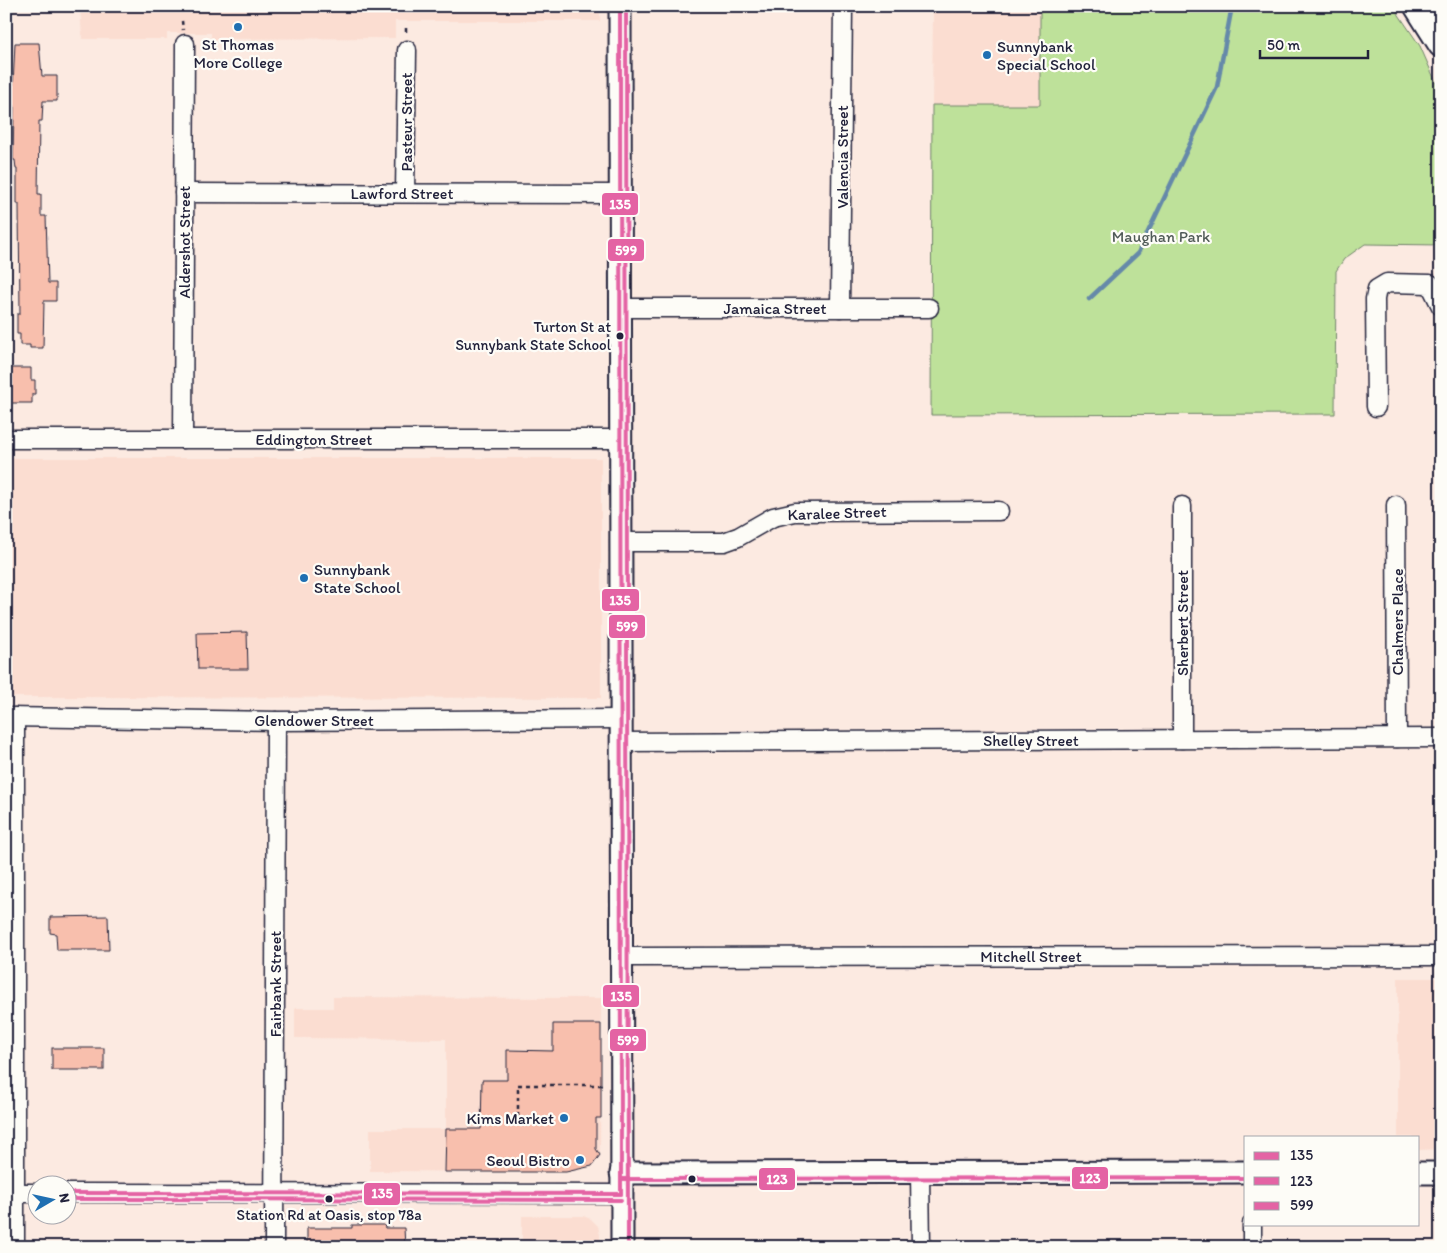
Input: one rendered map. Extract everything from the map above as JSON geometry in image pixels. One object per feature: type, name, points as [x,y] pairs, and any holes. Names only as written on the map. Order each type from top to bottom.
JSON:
[{"type":"main road","points":[[1417,6],[1441,44]]},
{"type":"main road","points":[[1435,6],[1441,14]]},
{"type":"street","points":[[620,6],[622,1247]]},
{"type":"street","name":"Valencia Street","points":[[840,308],[843,6]]},
{"type":"street","name":"Aldershot Street","points":[[183,439],[185,44]]},
{"type":"street","name":"Pasteur Street","points":[[406,50],[406,193]]},
{"type":"street","name":"Lawford Street","points":[[184,193],[621,194]]},
{"type":"street","points":[[1376,407],[1375,299],[1377,289],[1387,283],[1430,284],[1441,306]]},
{"type":"street","name":"Jamaica Street","points":[[621,308],[928,308]]},
{"type":"street","name":"Eddington Street","points":[[6,439],[621,440]]},
{"type":"street","name":"Chalmers Place","points":[[1396,505],[1396,738]]},
{"type":"street","name":"Sherbert Street","points":[[1182,506],[1182,739]]},
{"type":"street","name":"Karalee Street","points":[[622,542],[724,542],[738,537],[773,517],[795,512],[999,511]]},
{"type":"street","points":[[11,717],[11,1193],[15,1247]]},
{"type":"street","name":"Glendower Street","points":[[11,717],[276,721],[621,720]]},
{"type":"street","name":"Fairbank Street","points":[[274,1247],[276,721]]},
{"type":"street","name":"Shelley Street","points":[[621,742],[1441,738]]},
{"type":"street","name":"Mitchell Street","points":[[622,957],[1441,956]]},
{"type":"street","points":[[622,1173],[1244,1172]]},
{"type":"street","points":[[920,1173],[921,1247]]},
{"type":"street","points":[[1420,1173],[1441,1173]]},
{"type":"street","points":[[11,1193],[28,1193]]},
{"type":"street","points":[[78,1193],[621,1194]]},
{"type":"street","points":[[1252,1226],[1252,1247]]},
{"type":"path","points":[[518,1125],[518,1085],[603,1085]]},
{"type":"shaded area","name":"St Thomas More College","points":[[80,6],[600,6],[600,21],[395,21],[395,38],[211,39],[211,33],[167,33],[167,39],[82,39]]},
{"type":"shaded area","name":"Sunnybank Special School","points":[[933,6],[1040,6],[1040,105],[932,105]]},
{"type":"shaded area","name":"Sunnybank State School","points":[[6,458],[601,458],[601,698],[6,697]]},
{"type":"shaded area","points":[[1398,978],[1441,978],[1441,1149],[1420,1150],[1420,1136],[1398,1136]]},
{"type":"shaded area","points":[[333,997],[601,998],[600,1155],[592,1166],[566,1172],[370,1171],[370,1129],[446,1129],[446,1039],[295,1038],[295,1008],[333,1008]]},
{"type":"shaded area","points":[[522,1216],[583,1216],[591,1219],[598,1226],[600,1247],[522,1247]]},
{"type":"green space","name":"Maughan Park","points":[[1040,6],[1393,6],[1420,46],[1441,94],[1441,245],[1365,244],[1344,259],[1336,271],[1335,414],[931,415],[932,105],[1040,105]]},
{"type":"building","points":[[15,43],[39,43],[42,76],[57,76],[57,101],[43,101],[42,121],[39,121],[38,194],[41,194],[41,216],[46,216],[48,283],[56,283],[56,301],[44,301],[43,348],[30,348],[30,345],[20,345],[20,334],[17,334],[17,314],[20,314],[19,204],[17,204],[17,169],[15,160],[13,160],[14,106],[9,106],[9,85],[13,85]]},
{"type":"building","points":[[11,368],[31,368],[31,380],[35,380],[35,394],[32,394],[32,403],[6,403],[6,381],[11,381]]},
{"type":"building","points":[[247,632],[248,669],[198,669],[197,633]]},
{"type":"building","points":[[108,916],[109,950],[57,950],[56,934],[50,933],[50,917]]},
{"type":"building","points":[[553,1024],[601,1024],[601,1118],[596,1118],[596,1149],[600,1155],[592,1166],[566,1172],[445,1172],[446,1129],[481,1129],[482,1080],[507,1080],[507,1050],[553,1051]]},
{"type":"building","points":[[52,1048],[104,1048],[104,1070],[52,1070]]},
{"type":"building","points":[[352,1225],[384,1225],[385,1228],[404,1228],[405,1247],[307,1247],[307,1228],[352,1228]]},
{"type":"waterway","points":[[1089,299],[1138,253],[1217,87],[1232,6]]},
{"type":"transit line","name":"135","points":[[620,6],[621,1194]]},
{"type":"transit line","name":"599","points":[[626,6],[628,1247]]},
{"type":"transit line","name":"123","points":[[621,1179],[1244,1178]]},
{"type":"transit line","name":"135","points":[[78,1193],[621,1194]]},
{"type":"transit line","name":"123","points":[[78,1199],[621,1200]]},
{"type":"place","name":"St Thomas More College","points":[[238,27]]},
{"type":"place","name":"Sunnybank Special School","points":[[987,55]]},
{"type":"place","name":"Turton St at Sunnybank State School","points":[[620,336]]},
{"type":"place","name":"Sunnybank State School","points":[[304,578]]},
{"type":"place","name":"Kims Market","points":[[564,1118]]},
{"type":"place","name":"Seoul Bistro","points":[[580,1160]]},
{"type":"place","name":"Station Rd at Oasis, stop 78a","points":[[329,1199]]}]
